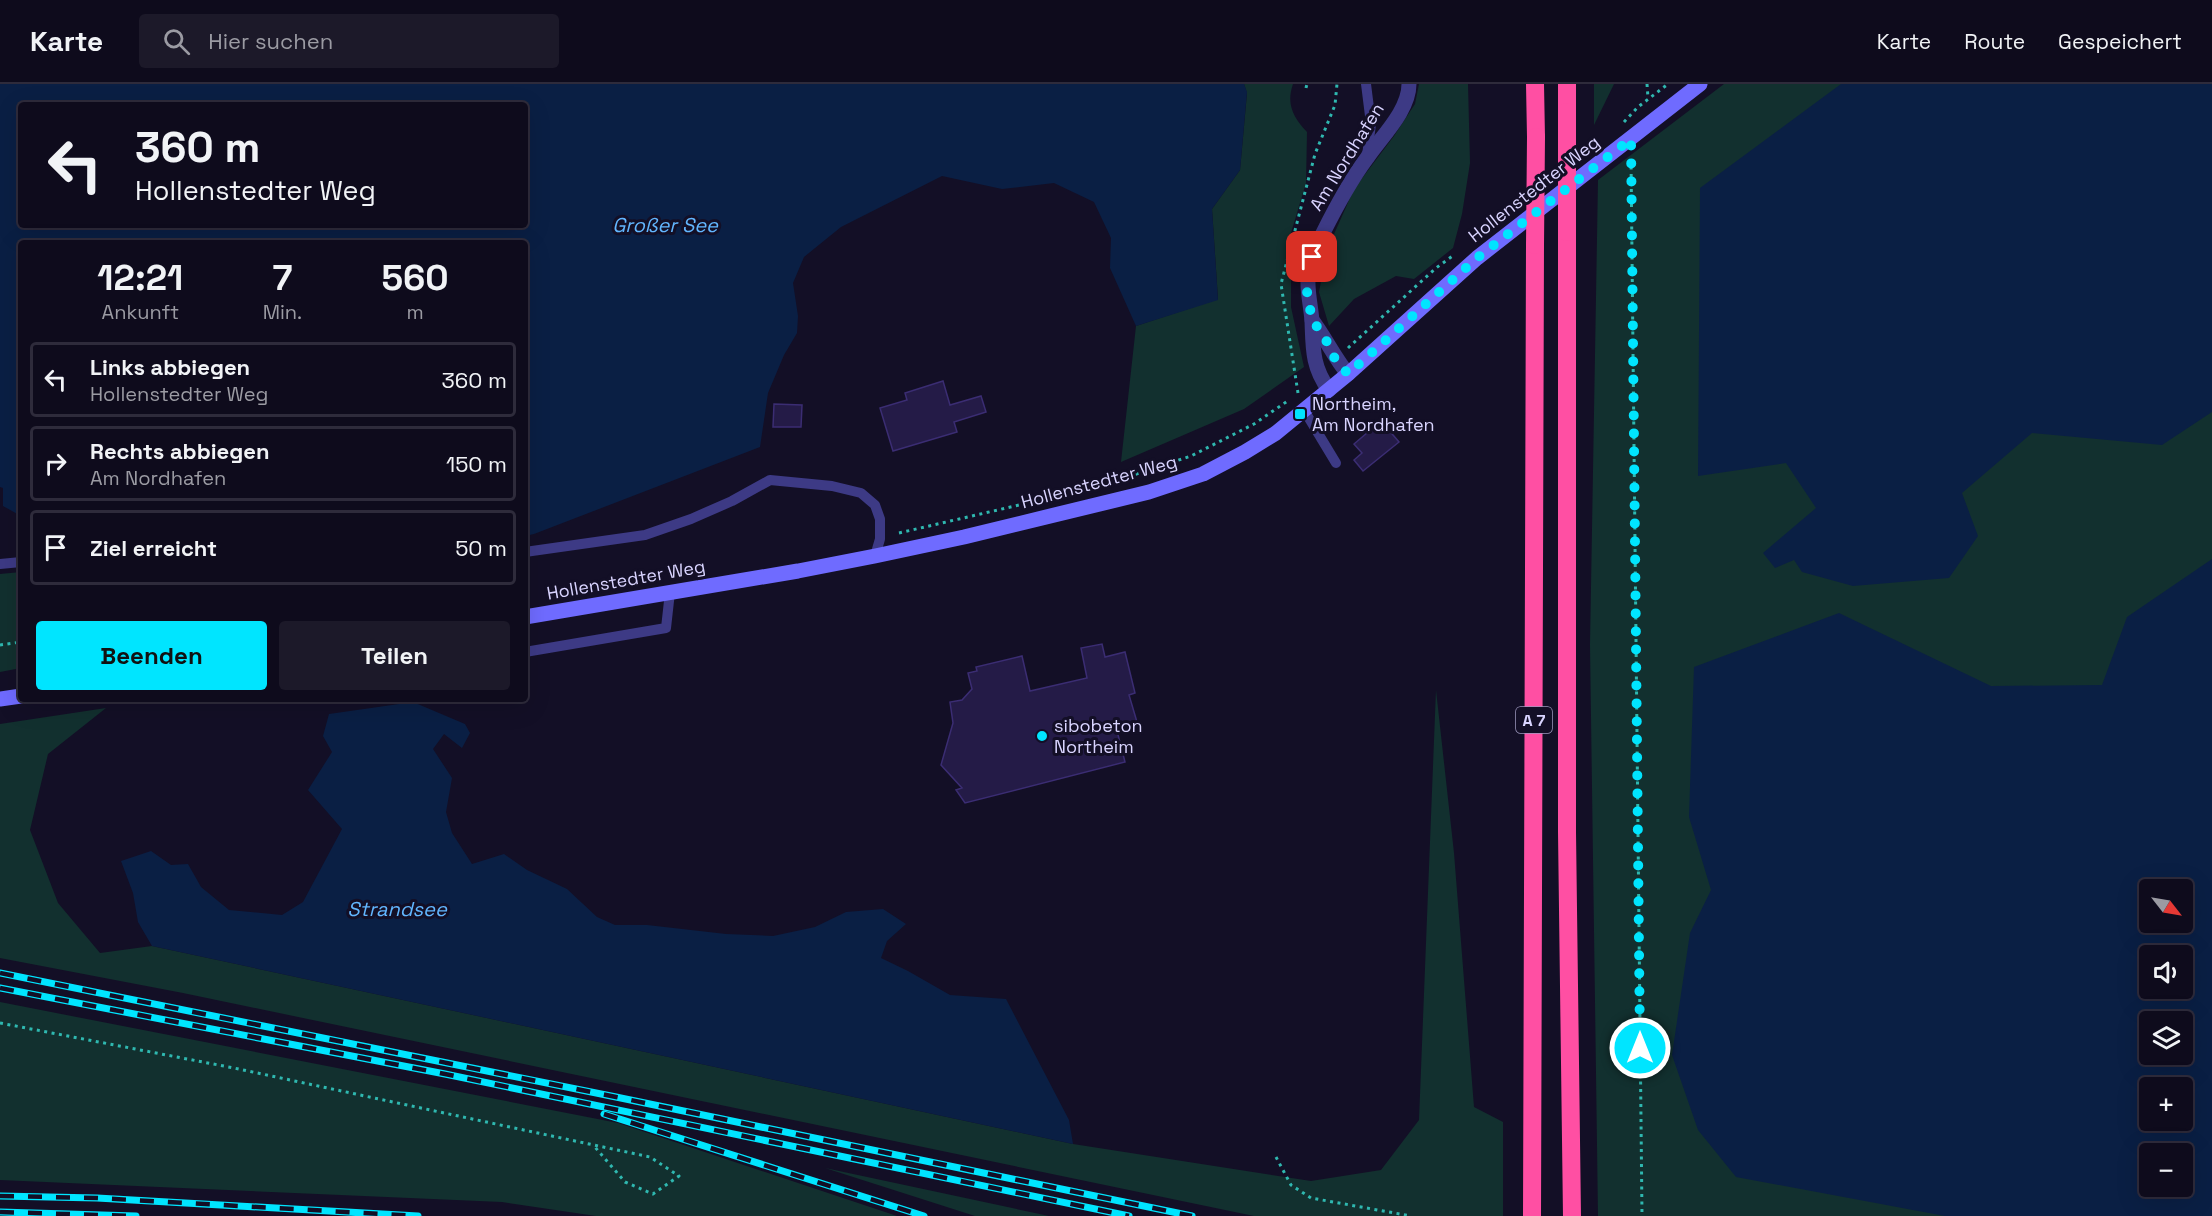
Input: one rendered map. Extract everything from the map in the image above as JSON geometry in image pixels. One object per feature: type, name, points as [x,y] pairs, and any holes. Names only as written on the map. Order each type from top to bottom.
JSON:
[{"type":"highway","name":"A 7","points":[[1532,1216],[1535,84]]},
{"type":"highway","name":"A 7","points":[[1567,84],[1567,831],[1572,1208]]},
{"type":"main road","name":"Hollenstedter Weg","points":[[528,616],[875,556],[964,537],[1160,488],[1203,474],[1276,433],[1348,374],[1477,258],[1700,84]]},
{"type":"main road","points":[[0,699],[18,696]]},
{"type":"street","name":"Am Nordhafen","points":[[1329,390],[1319,376],[1311,345],[1312,320],[1306,286],[1312,257],[1339,200],[1367,157],[1393,125],[1409,92],[1409,84]]},
{"type":"street","name":"Am Nordhafen","points":[[1312,320],[1324,336],[1335,359],[1348,374]]},
{"type":"lane","points":[[1366,84],[1371,124],[1367,157]]},
{"type":"lane","points":[[1304,410],[1336,463]]},
{"type":"lane","points":[[528,552],[645,535],[691,519],[732,501],[770,480],[832,486],[861,493],[875,505],[880,519],[880,539],[875,556]]},
{"type":"lane","points":[[0,564],[18,562]]},
{"type":"lane","points":[[528,651],[666,628],[670,592]]},
{"type":"path","points":[[1623,123],[1638,107],[1668,84]]},
{"type":"path","points":[[1631,139],[1642,1216]]},
{"type":"path","points":[[1335,359],[1436,268],[1454,255]]},
{"type":"path","points":[[1094,488],[1191,456],[1254,424],[1319,376]]},
{"type":"path","points":[[880,539],[913,529],[1071,493]]},
{"type":"path","points":[[0,645],[18,642]]},
{"type":"path","points":[[0,1023],[234,1068],[650,1157],[679,1176],[653,1194],[625,1182],[594,1146]]},
{"type":"path","points":[[1276,1157],[1290,1185],[1311,1198],[1411,1216]]},
{"type":"green space","points":[[1244,84],[1293,84],[1290,98],[1292,110],[1307,132],[1306,183],[1291,233],[1291,307],[1304,367],[1244,409],[1121,462],[1136,326],[1218,299],[1212,209],[1240,170],[1247,93]]},
{"type":"green space","points":[[1419,84],[1468,84],[1470,163],[1462,214],[1453,248],[1414,279],[1396,276],[1354,299],[1329,326],[1319,292],[1327,250],[1354,189],[1415,104]]},
{"type":"green space","points":[[1594,84],[1614,84],[1594,125]]},
{"type":"green space","points":[[1724,84],[2212,84],[2212,1216],[1598,1216],[1590,645],[1598,180]]},
{"type":"green space","points":[[18,572],[18,669],[0,672],[0,574]]},
{"type":"green space","points":[[1436,690],[1454,853],[1474,1107],[1503,1122],[1503,1216],[1254,1216],[183,993],[0,958],[0,724],[106,708],[48,754],[30,830],[58,903],[100,953],[152,946],[1073,1144],[1311,1181],[1381,1170],[1419,1120]]},
{"type":"green space","points":[[0,1002],[618,1123],[897,1216],[596,1216],[502,1202],[0,1180]]},
{"type":"green space","points":[[825,1168],[1049,1216],[975,1216]]},
{"type":"water","name":"Großer See","points":[[0,84],[1244,84],[1247,92],[1240,170],[1212,209],[1218,300],[1136,326],[1110,268],[1111,238],[1094,202],[1054,183],[1002,189],[942,176],[841,227],[804,257],[793,283],[798,316],[797,333],[784,355],[768,393],[760,447],[528,535],[528,240],[18,240],[18,514],[3,506],[3,488],[0,487]]},
{"type":"water","points":[[1841,84],[2212,84],[2212,412],[2162,445],[2032,433],[1962,493],[1978,536],[1949,578],[1853,586],[1802,572],[1794,560],[1775,568],[1763,553],[1816,508],[1786,463],[1698,476],[1700,188]]},
{"type":"water","points":[[2212,559],[2212,1216],[1945,1216],[1736,1177],[1698,1130],[1672,1055],[1690,933],[1711,890],[1689,817],[1694,667],[1839,613],[1991,686],[2102,685],[2127,617]]},
{"type":"water","name":"Strandsee","points":[[413,702],[465,724],[470,733],[462,748],[444,734],[433,749],[452,778],[446,812],[452,833],[472,864],[504,854],[527,870],[567,889],[597,917],[615,925],[647,925],[726,934],[773,936],[815,927],[846,912],[883,909],[906,924],[887,941],[881,958],[950,995],[1006,999],[1069,1120],[1073,1144],[152,946],[138,922],[133,893],[121,861],[151,851],[171,865],[188,864],[201,887],[229,910],[282,915],[303,902],[342,829],[308,790],[332,752],[323,736],[329,714]]},
{"type":"building","points":[[943,381],[950,405],[981,396],[986,412],[954,422],[957,432],[893,451],[880,408],[907,400],[905,393]]},
{"type":"building","points":[[774,404],[802,405],[801,427],[773,427]]},
{"type":"building","points":[[1381,421],[1399,442],[1363,471],[1354,460],[1362,453],[1354,444]]},
{"type":"building","name":"sibobeton Northeim","points":[[1102,644],[1105,657],[1125,652],[1135,693],[1129,695],[1137,722],[1116,727],[1125,762],[965,803],[956,790],[962,788],[941,765],[953,723],[950,702],[962,700],[972,689],[968,673],[977,671],[976,667],[1022,656],[1030,691],[1087,678],[1081,648]]},
{"type":"railway","points":[[0,973],[1192,1216]]},
{"type":"railway","points":[[0,988],[445,1074],[1129,1216]]},
{"type":"railway","points":[[604,1114],[924,1216]]},
{"type":"railway","points":[[0,1196],[97,1198],[418,1216]]},
{"type":"railway","points":[[0,1212],[136,1216]]},
{"type":"place","name":"Northeim, Am Nordhafen","points":[[1300,414]]},
{"type":"place","name":"sibobeton Northeim","points":[[1042,736]]},
{"type":"route","points":[[1312,257],[1306,286],[1312,320],[1324,336],[1335,359],[1348,374],[1477,258],[1631,139],[1640,1048]]}]
